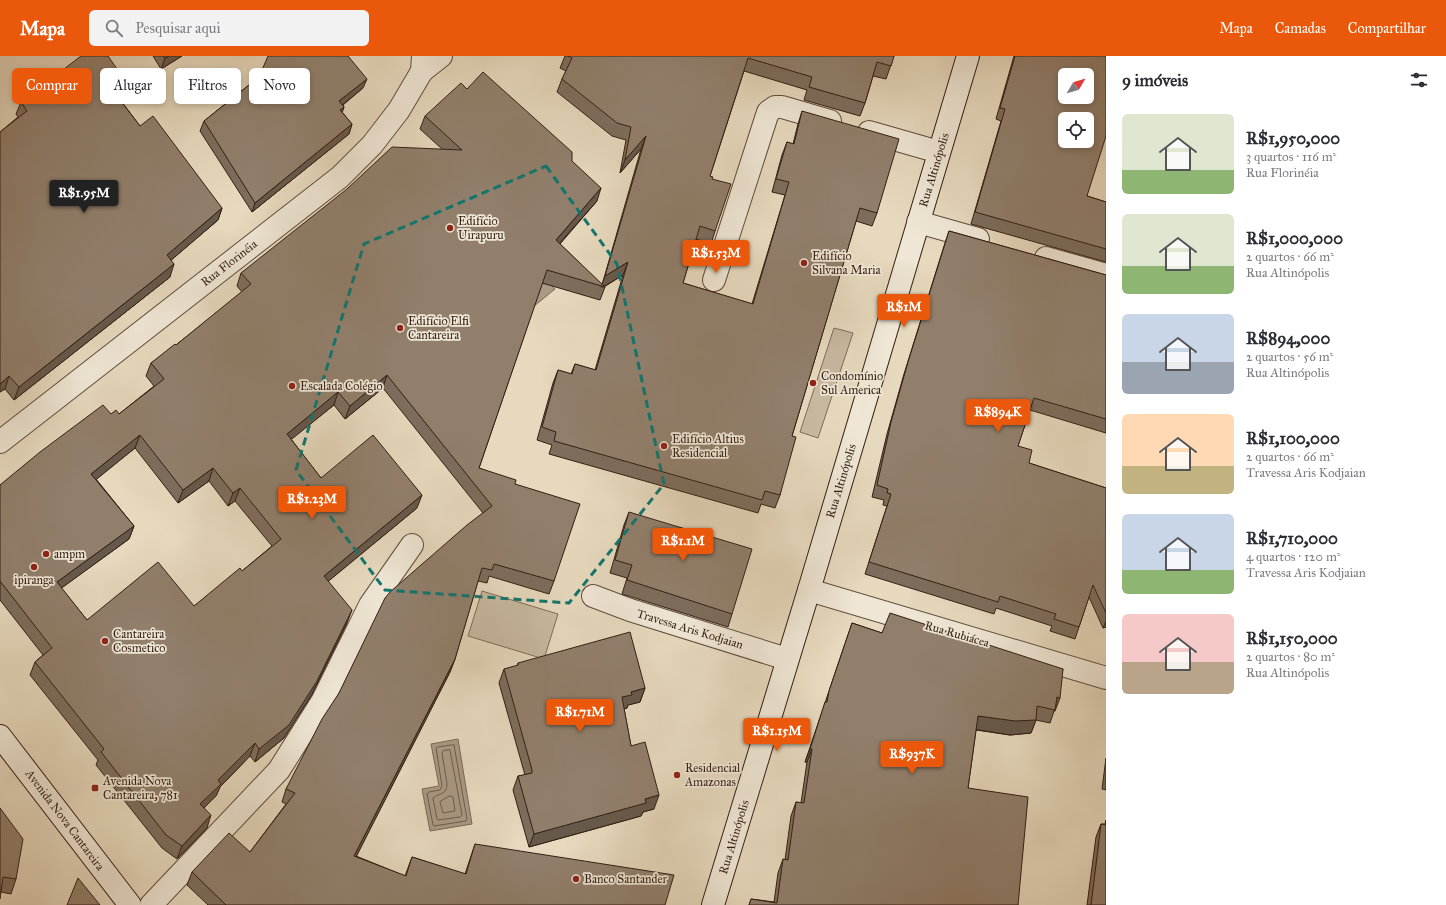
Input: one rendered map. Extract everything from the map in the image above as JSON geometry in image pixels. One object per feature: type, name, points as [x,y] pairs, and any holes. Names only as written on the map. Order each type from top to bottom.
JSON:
[{"type":"street","points":[[422,63],[441,56]]},
{"type":"street","name":"Rua Altinópolis","points":[[713,905],[809,590],[968,56]]},
{"type":"street","name":"Rua Florinéia","points":[[0,442],[340,177],[372,145],[399,110],[422,63]]},
{"type":"street","points":[[714,280],[768,112],[775,106],[939,152]]},
{"type":"street","points":[[918,222],[993,243]]},
{"type":"street","points":[[1031,254],[1106,275]]},
{"type":"street","points":[[151,905],[279,770],[323,700],[370,605],[412,545]]},
{"type":"street","name":"Rua Rubiácea","points":[[809,590],[1106,678]]},
{"type":"street","name":"Travessa Aris Kodjaian","points":[[593,596],[638,612],[787,659]]},
{"type":"street","name":"Avenida Nova Cantareira","points":[[0,736],[130,905]]},
{"type":"highlighted area","points":[[546,166],[617,264],[664,484],[569,603],[385,590],[296,470],[364,244]]},
{"type":"shaded area","points":[[834,328],[853,333],[818,438],[800,432]]},
{"type":"shaded area","points":[[482,591],[558,614],[544,659],[468,636]]},
{"type":"water","points":[[537,268],[555,289],[522,316]]},
{"type":"water","points":[[458,739],[472,824],[430,831],[422,789],[439,786],[431,744]]},
{"type":"building","points":[[81,56],[108,56],[116,68],[100,68],[100,104],[123,104],[140,126],[153,116],[222,208],[167,255],[174,264],[19,387],[9,376],[0,384],[0,132],[27,111],[22,104],[92,104],[92,68],[65,68]]},
{"type":"building","points":[[268,56],[348,56],[367,79],[339,101],[344,107],[340,110],[352,124],[255,203],[204,121],[225,104],[241,104],[241,91],[249,85],[249,104],[310,104],[310,68],[263,68]]},
{"type":"building","points":[[568,56],[894,56],[891,66],[877,62],[865,103],[809,87],[812,77],[748,58],[710,176],[713,177],[712,179],[731,184],[715,231],[700,226],[683,283],[753,304],[789,182],[776,179],[787,142],[794,144],[802,111],[899,139],[877,213],[860,208],[792,436],[796,437],[780,495],[765,491],[762,500],[554,441],[556,432],[542,427],[558,370],[572,374],[575,364],[596,370],[628,262],[605,276],[646,136],[625,160],[631,127],[617,123],[562,79],[572,58]]},
{"type":"building","points":[[1015,56],[1106,56],[1106,136],[1087,196],[1106,202],[1106,249],[975,212],[1005,109],[1000,108]]},
{"type":"building","points":[[483,72],[572,152],[572,161],[601,188],[556,240],[605,287],[547,270],[479,468],[516,480],[515,484],[580,504],[554,581],[494,564],[492,570],[482,568],[455,659],[354,856],[406,876],[412,857],[466,874],[475,844],[674,875],[665,905],[226,905],[192,872],[229,833],[250,852],[295,793],[286,789],[322,719],[339,693],[385,598],[467,525],[492,506],[387,375],[350,406],[338,392],[287,434],[321,478],[373,435],[422,495],[324,576],[352,610],[317,681],[289,725],[259,749],[255,743],[218,780],[221,784],[200,804],[211,815],[182,846],[166,835],[101,752],[104,749],[35,662],[52,648],[0,581],[0,485],[40,452],[103,405],[111,414],[116,410],[119,414],[164,379],[151,363],[175,344],[176,345],[251,284],[241,273],[347,189],[392,147],[462,150],[425,116],[461,83],[467,89]],"holes":[[[140,435],[183,490],[213,468],[233,493],[240,488],[281,539],[242,571],[240,568],[194,606],[158,562],[87,620],[57,582],[134,526],[91,474]]]},
{"type":"building","points":[[949,231],[1106,275],[1106,419],[1034,398],[1018,446],[1032,450],[1029,463],[1106,488],[1106,613],[1093,585],[1079,627],[1054,619],[1056,614],[1000,596],[998,602],[869,562],[891,494],[887,493],[888,489],[877,485],[891,422]]},
{"type":"building","points":[[629,512],[752,549],[732,614],[627,580],[632,565],[615,560]]},
{"type":"building","points":[[890,613],[1063,669],[1060,698],[1057,697],[1055,710],[1037,706],[1036,720],[1015,721],[978,716],[968,788],[1028,797],[1018,905],[749,905],[751,899],[777,903],[783,859],[788,860],[796,802],[804,803],[812,749],[810,749],[825,702],[827,702],[829,691],[852,623],[882,633]]},
{"type":"building","points":[[630,632],[645,688],[631,692],[632,695],[622,697],[631,746],[645,742],[659,795],[645,799],[646,803],[534,834],[518,776],[532,773],[532,770],[504,669],[518,665],[518,663]]},
{"type":"building","points":[[0,808],[23,839],[16,879],[3,877],[0,899]]},
{"type":"building","points":[[1101,824],[1106,825],[1106,905],[1091,905]]},
{"type":"building","points":[[78,878],[100,905],[67,905]]},
{"type":"place","name":"Edifício Uirapuru","points":[[450,228]]},
{"type":"place","name":"Edifício Silvana Maria","points":[[804,263]]},
{"type":"place","name":"Edifício Elfi Cantareira","points":[[400,328]]},
{"type":"place","name":"Condomínio Sul America","points":[[813,383]]},
{"type":"place","name":"Escalada Colégio","points":[[292,386]]},
{"type":"place","name":"Edifício Altius Residencial","points":[[664,446]]},
{"type":"place","name":"ampm","points":[[46,554]]},
{"type":"place","name":"ipiranga","points":[[34,567]]},
{"type":"place","name":"Cantareira Cosmetico","points":[[105,641]]},
{"type":"place","name":"Residencial Amazonas","points":[[677,775]]},
{"type":"place","name":"Avenida Nova Cantareira, 781","points":[[95,788]]},
{"type":"place","name":"Banco Santander","points":[[576,879]]}]
